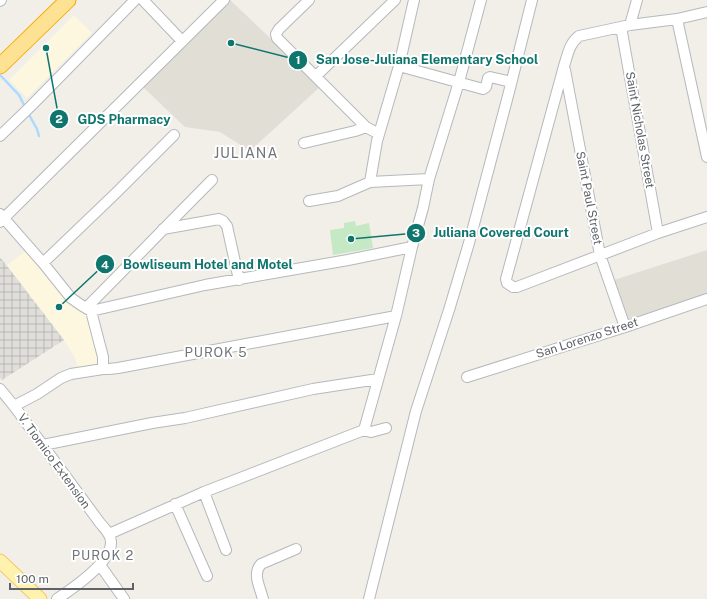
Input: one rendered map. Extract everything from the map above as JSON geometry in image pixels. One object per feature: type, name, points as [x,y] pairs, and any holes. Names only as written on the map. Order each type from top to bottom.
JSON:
[{"type":"highway","points":[[0,66],[68,0]]},
{"type":"main road","points":[[0,561],[40,599]]},
{"type":"street","points":[[0,136],[135,0]]},
{"type":"street","points":[[143,0],[182,41]]},
{"type":"street","points":[[103,368],[103,357],[88,309],[71,298],[43,263],[1,218],[224,0]]},
{"type":"street","points":[[309,0],[279,29],[276,34],[277,38],[366,127],[379,134]]},
{"type":"street","points":[[316,76],[395,0]]},
{"type":"street","points":[[370,182],[377,141],[399,66],[414,0]]},
{"type":"street","points":[[364,430],[396,316],[429,179],[459,82],[481,0]]},
{"type":"street","points":[[369,599],[416,411],[469,243],[532,0]]},
{"type":"street","points":[[625,26],[637,0]]},
{"type":"street","points":[[707,12],[677,19],[625,26],[579,36],[574,40],[569,48],[564,66],[506,278],[507,283],[517,287],[658,233],[707,217]]},
{"type":"street","points":[[677,19],[707,157]]},
{"type":"street","name":"Saint Nicholas Street","points":[[625,26],[658,233]]},
{"type":"street","points":[[399,66],[484,89],[486,88],[488,78],[490,77],[511,82]]},
{"type":"street","name":"Saint Paul Street","points":[[564,66],[600,255],[625,327]]},
{"type":"street","points":[[304,143],[366,127]]},
{"type":"street","points":[[43,263],[174,135]]},
{"type":"street","points":[[310,201],[338,196],[370,182],[429,179]]},
{"type":"street","points":[[88,309],[163,229],[212,180]]},
{"type":"street","points":[[163,229],[219,219],[223,221],[227,226],[239,280]]},
{"type":"street","points":[[88,309],[190,288],[412,247]]},
{"type":"street","name":"San Lorenzo Street","points":[[467,376],[625,327],[707,299]]},
{"type":"street","points":[[14,406],[37,394],[61,378],[71,374],[103,368],[118,368],[396,316]]},
{"type":"street","points":[[43,445],[152,423],[185,418],[314,389],[378,379]]},
{"type":"street","name":"V. Tiomico Extension","points":[[0,389],[108,534]]},
{"type":"street","points":[[57,599],[73,588],[105,559],[110,548],[111,541],[108,534],[204,492],[364,430],[371,432],[386,428]]},
{"type":"street","points":[[204,492],[226,550]]},
{"type":"street","points":[[175,504],[207,576]]},
{"type":"street","points":[[263,599],[257,580],[258,568],[262,564],[296,550]]},
{"type":"street","points":[[100,565],[124,599]]},
{"type":"shaded area","points":[[229,0],[321,86],[250,151],[220,132],[185,127],[143,87]]},
{"type":"shaded area","points":[[74,15],[92,33],[27,98],[9,80]]},
{"type":"shaded area","points":[[27,250],[90,313],[101,364],[78,368],[75,358],[64,340],[7,265]]},
{"type":"shaded area","points":[[707,250],[707,294],[626,320],[614,280]]},
{"type":"shaded area","points":[[0,257],[64,340],[2,380],[0,378]]},
{"type":"green space","points":[[355,221],[356,226],[369,223],[373,248],[333,255],[330,230],[344,228],[344,223]]},
{"type":"waterway","points":[[1,76],[19,95],[25,107]]},
{"type":"waterway","points":[[28,113],[37,129],[39,136]]},
{"type":"place","name":"San Jose-Juliana Elementary School","points":[[231,43]]},
{"type":"place","name":"GDS Pharmacy","points":[[46,48]]},
{"type":"place","name":"Juliana Covered Court","points":[[351,239]]},
{"type":"place","name":"Bowliseum Hotel and Motel","points":[[59,307]]},
{"type":"district","name":"JULIANA","points":[[246,153]]},
{"type":"district","name":"PUROK 5","points":[[216,352]]},
{"type":"district","name":"PUROK 2","points":[[103,555]]}]
